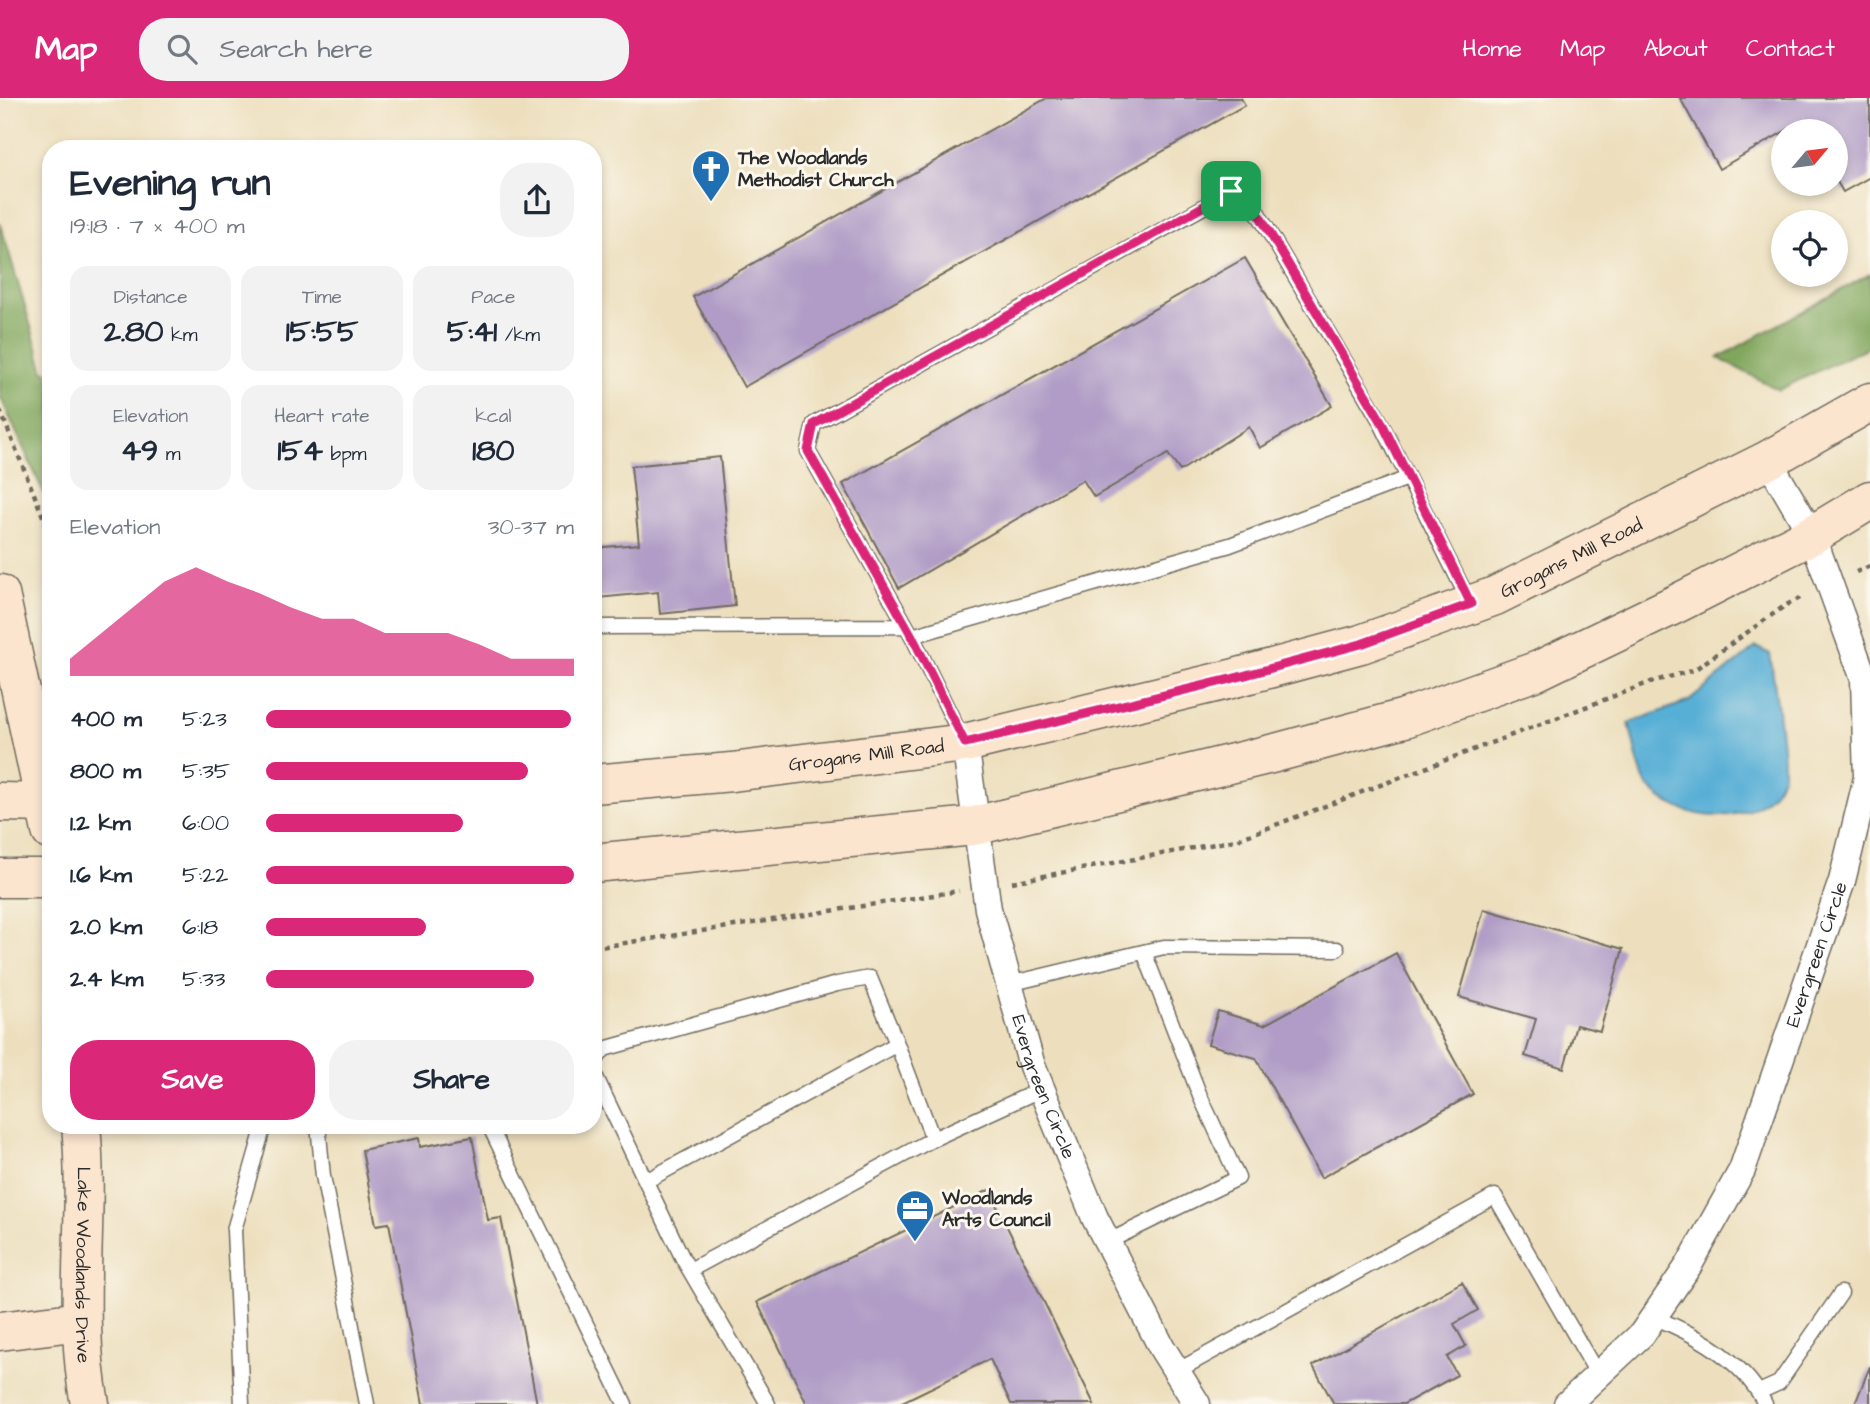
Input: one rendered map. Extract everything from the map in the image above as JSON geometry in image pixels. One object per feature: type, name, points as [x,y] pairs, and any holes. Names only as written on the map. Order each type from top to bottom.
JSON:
[{"type":"main road","name":"Grogans Mill Road","points":[[602,783],[732,772],[965,743],[1231,679],[1361,644],[1471,604],[1634,529],[1768,460],[1870,402]]},
{"type":"main road","points":[[602,862],[974,826],[1275,753],[1405,718],[1539,670],[1812,535],[1870,500]]},
{"type":"main road","points":[[0,594],[42,781]]},
{"type":"main road","points":[[18,675],[42,696]]},
{"type":"main road","points":[[0,802],[42,811]]},
{"type":"main road","points":[[0,878],[42,878]]},
{"type":"main road","name":"Lake Woodlands Drive","points":[[82,1134],[84,1153],[81,1321],[90,1404]]},
{"type":"main road","points":[[0,1331],[81,1321]]},
{"type":"street","name":"Evergreen Circle","points":[[1567,1404],[1642,1334],[1689,1265],[1742,1170],[1842,881],[1867,778],[1864,679],[1812,535],[1768,460]]},
{"type":"street","name":"Evergreen Circle","points":[[965,743],[984,887],[1009,984],[1042,1089],[1107,1242],[1177,1371],[1198,1404]]},
{"type":"lane","points":[[965,743],[909,631],[808,451],[814,424],[1231,191],[1252,203],[1380,419],[1471,604]]},
{"type":"lane","points":[[602,626],[909,631],[1230,545],[1408,478]]},
{"type":"lane","points":[[1009,984],[1164,947],[1336,949]]},
{"type":"lane","points":[[1107,1242],[1238,1178],[1200,1096],[1144,952]]},
{"type":"lane","points":[[602,1052],[837,984],[870,978],[933,1139]]},
{"type":"lane","points":[[646,1181],[897,1044]]},
{"type":"lane","points":[[690,1270],[933,1139],[1042,1089]]},
{"type":"lane","points":[[602,1090],[690,1270],[768,1404]]},
{"type":"lane","points":[[242,1404],[234,1230],[262,1134]]},
{"type":"lane","points":[[319,1134],[323,1176],[367,1404]]},
{"type":"lane","points":[[493,1134],[625,1404]]},
{"type":"lane","points":[[1177,1371],[1495,1196],[1598,1375]]},
{"type":"lane","points":[[1653,1317],[1691,1332],[1732,1363],[1762,1398],[1779,1383],[1840,1293]]},
{"type":"path","points":[[0,410],[42,514]]},
{"type":"path","points":[[602,947],[984,887],[1236,840],[1651,682],[1694,670],[1786,605],[1870,566]]},
{"type":"green space","points":[[0,222],[42,364],[42,489],[0,396]]},
{"type":"green space","points":[[1870,274],[1870,346],[1779,390],[1718,358],[1848,287]]},
{"type":"water","points":[[1756,647],[1770,654],[1781,738],[1782,777],[1772,794],[1757,806],[1739,813],[1719,816],[1679,808],[1661,798],[1644,780],[1629,723],[1689,701]]},
{"type":"building","points":[[1047,98],[1241,98],[1245,105],[744,387],[693,297]]},
{"type":"building","points":[[1680,98],[1870,98],[1870,177],[1848,189],[1848,119],[1771,119],[1771,139],[1719,169]]},
{"type":"building","points":[[1245,258],[1332,406],[1260,448],[1249,427],[1180,471],[1168,454],[1094,497],[1083,480],[899,588],[843,484]]},
{"type":"building","points":[[720,457],[735,606],[660,614],[658,592],[602,598],[602,547],[639,544],[631,466]]},
{"type":"building","points":[[1484,909],[1623,949],[1600,1031],[1576,1025],[1564,1068],[1525,1056],[1536,1019],[1459,997]]},
{"type":"building","points":[[1396,953],[1473,1094],[1321,1178],[1256,1058],[1208,1044],[1218,1011],[1264,1025]]},
{"type":"building","points":[[472,1137],[488,1220],[501,1218],[537,1404],[423,1404],[389,1223],[376,1225],[362,1150],[419,1138],[420,1147]]},
{"type":"building","points":[[989,1190],[1094,1404],[1011,1404],[990,1359],[898,1404],[807,1404],[757,1302]]},
{"type":"building","points":[[1462,1282],[1478,1310],[1454,1324],[1466,1346],[1447,1357],[1457,1375],[1404,1404],[1334,1404],[1313,1366]]},
{"type":"building","points":[[1870,1366],[1870,1404],[1855,1404]]},
{"type":"place","name":"The Woodlands Methodist Church","points":[[711,203]]},
{"type":"place","name":"Woodlands Arts Council","points":[[915,1243]]},
{"type":"route","points":[[1231,191],[1252,203],[1380,419],[1471,604],[1361,644],[1231,679],[965,743],[912,636],[808,451],[814,424],[1231,191]]}]
